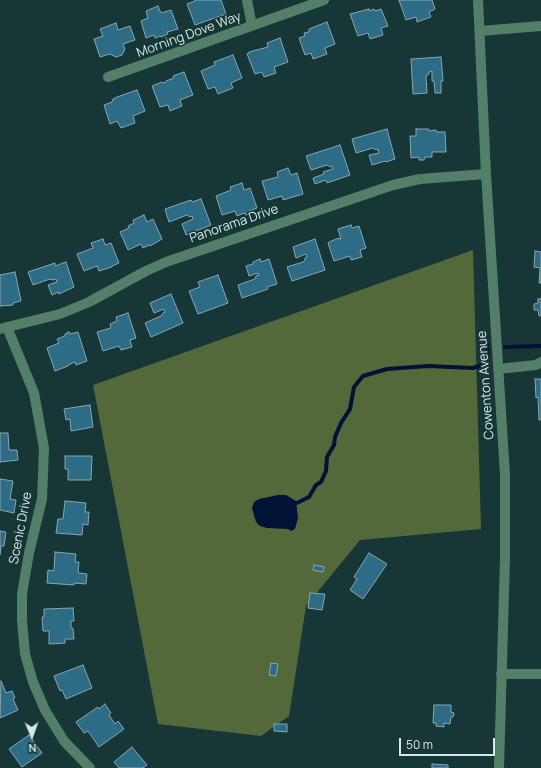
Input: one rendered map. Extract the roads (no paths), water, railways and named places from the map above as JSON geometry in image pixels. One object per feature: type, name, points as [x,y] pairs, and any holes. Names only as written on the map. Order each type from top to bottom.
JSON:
[{"type":"street","points":[[246,0],[252,26]]},
{"type":"street","name":"Morning Dove Way","points":[[108,77],[324,0]]},
{"type":"street","name":"Cowenton Avenue","points":[[478,0],[486,174],[504,447],[505,502],[500,768]]},
{"type":"street","points":[[480,31],[541,26]]},
{"type":"street","name":"Panorama Drive","points":[[4,328],[60,314],[89,302],[146,271],[166,262],[378,189],[420,179],[486,174]]},
{"type":"street","name":"Scenic Drive","points":[[4,328],[34,393],[44,448],[42,499],[29,552],[22,594],[22,621],[25,654],[33,682],[45,710],[64,742],[90,768]]},
{"type":"street","points":[[498,369],[536,365],[541,362]]},
{"type":"street","points":[[502,674],[541,674]]},
{"type":"water","points":[[286,495],[296,501],[298,518],[295,529],[291,531],[288,529],[267,528],[260,526],[256,522],[252,508],[254,502],[259,499]]},
{"type":"waterway","points":[[297,503],[309,497],[316,485],[321,482],[326,471],[327,457],[334,445],[335,437],[341,423],[350,409],[354,387],[363,376],[387,369],[428,366],[473,368],[484,363],[488,355],[487,344]]},
{"type":"waterway","points":[[505,347],[541,346]]}]
